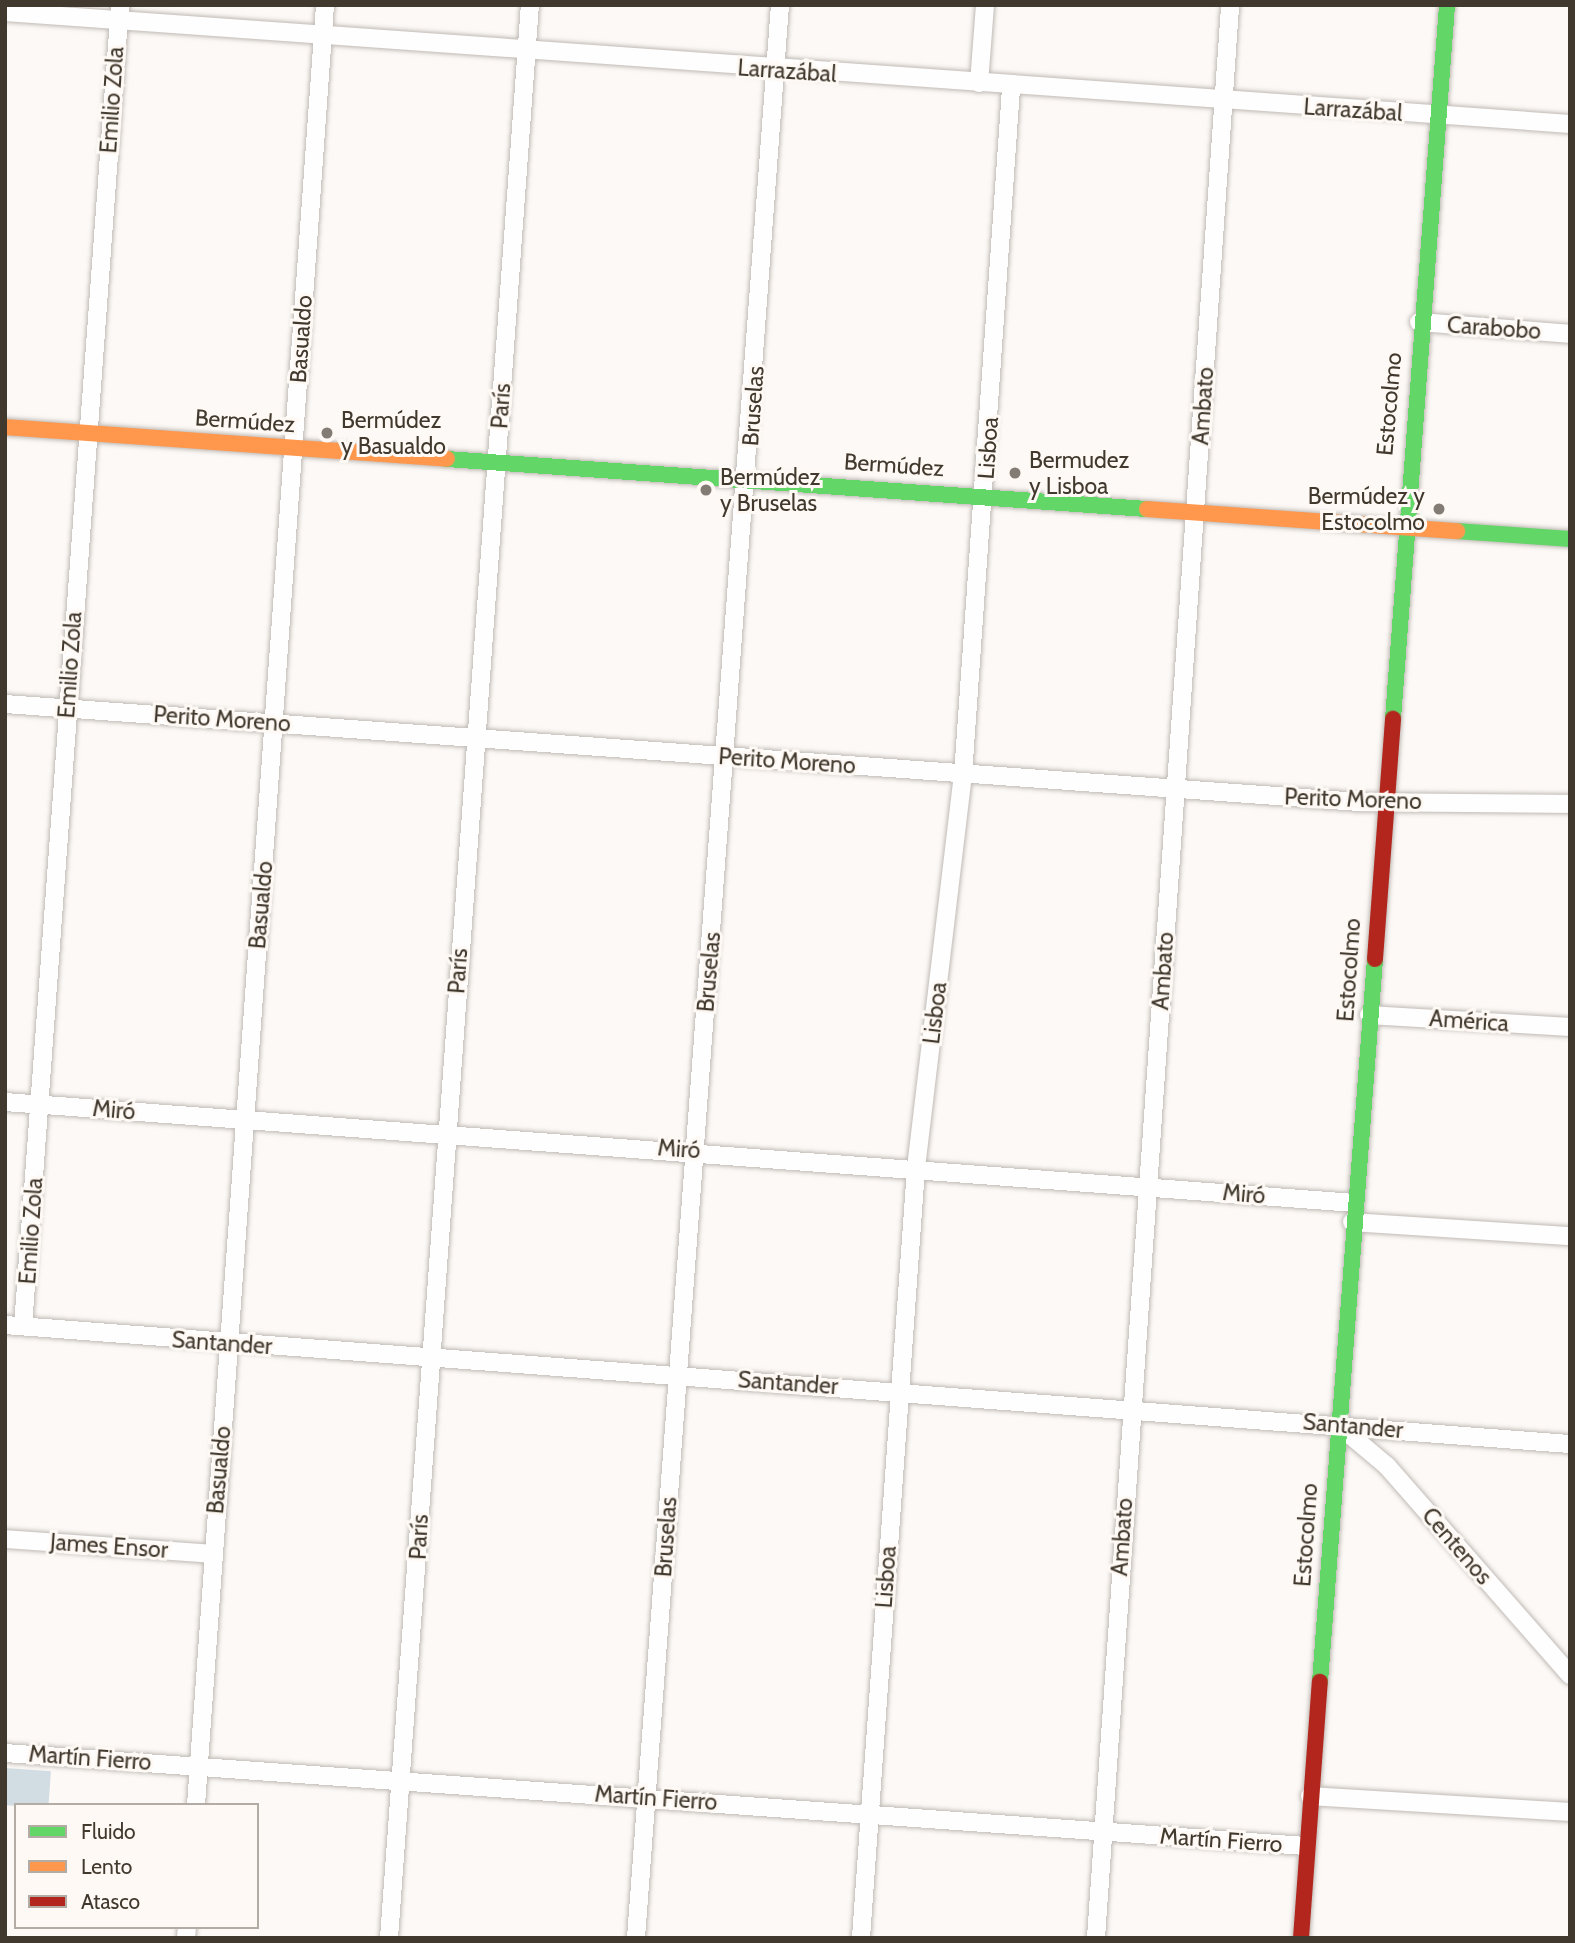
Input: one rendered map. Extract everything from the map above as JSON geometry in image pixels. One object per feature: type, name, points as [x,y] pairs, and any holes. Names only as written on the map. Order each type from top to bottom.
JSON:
[{"type":"street","name":"Basualdo","points":[[196,1803],[212,1554],[230,1344],[326,5]]},
{"type":"street","name":"París","points":[[389,1938],[405,1781],[430,1356],[530,5]]},
{"type":"street","name":"Bruselas","points":[[636,1938],[692,1150],[729,757],[780,5]]},
{"type":"street","points":[[979,83],[985,5]]},
{"type":"street","name":"Ambato","points":[[1096,1938],[1130,1406],[1230,5]]},
{"type":"street","name":"Estocolmo","points":[[1301,1938],[1402,528],[1447,5]]},
{"type":"street","name":"Larrazábal","points":[[5,12],[119,13],[526,52],[979,83],[1011,88],[1570,124]]},
{"type":"street","name":"Emilio Zola","points":[[14,1325],[40,1104],[66,709],[119,13]]},
{"type":"street","name":"Lisboa","points":[[861,1938],[898,1390],[916,1168],[963,775],[985,494],[1011,88]]},
{"type":"street","name":"Carabobo","points":[[1419,322],[1570,334]]},
{"type":"street","name":"Bermúdez","points":[[5,427],[1196,509],[1402,528],[1570,539]]},
{"type":"street","name":"Perito Moreno","points":[[5,704],[1175,789],[1570,804]]},
{"type":"street","name":"América","points":[[1369,1015],[1570,1027]]},
{"type":"street","name":"Miró","points":[[5,1102],[244,1121],[692,1150],[1353,1203]]},
{"type":"street","points":[[1352,1222],[1570,1236]]},
{"type":"street","name":"Santander","points":[[14,1325],[230,1344],[1130,1406],[1570,1444]]},
{"type":"street","name":"Centenos","points":[[1337,1424],[1385,1465],[1570,1675]]},
{"type":"street","points":[[1385,1465],[1384,1447],[1393,1430]]},
{"type":"street","name":"James Ensor","points":[[5,1539],[212,1554]]},
{"type":"street","name":"Martín Fierro","points":[[5,1753],[1306,1846]]},
{"type":"street","points":[[1310,1796],[1570,1812]]},
{"type":"building","points":[[5,1768],[51,1771],[49,1803],[5,1805]]},
{"type":"traffic: fast","points":[[1393,719],[1447,5]]},
{"type":"traffic: fast","points":[[447,459],[1147,509]]},
{"type":"traffic: fast","points":[[1457,531],[1570,539]]},
{"type":"traffic: fast","points":[[1320,1682],[1375,959]]},
{"type":"traffic: slow","points":[[5,427],[447,459]]},
{"type":"traffic: slow","points":[[1147,509],[1457,531]]},
{"type":"traffic: jam","points":[[1375,959],[1393,719]]},
{"type":"traffic: jam","points":[[1301,1938],[1320,1682]]},
{"type":"place","name":"Bermúdez y Basualdo","points":[[327,433]]},
{"type":"place","name":"Bermudez y Lisboa","points":[[1015,473]]},
{"type":"place","name":"Bermúdez y Bruselas","points":[[706,490]]},
{"type":"place","name":"Bermúdez y Estocolmo","points":[[1439,509]]}]
